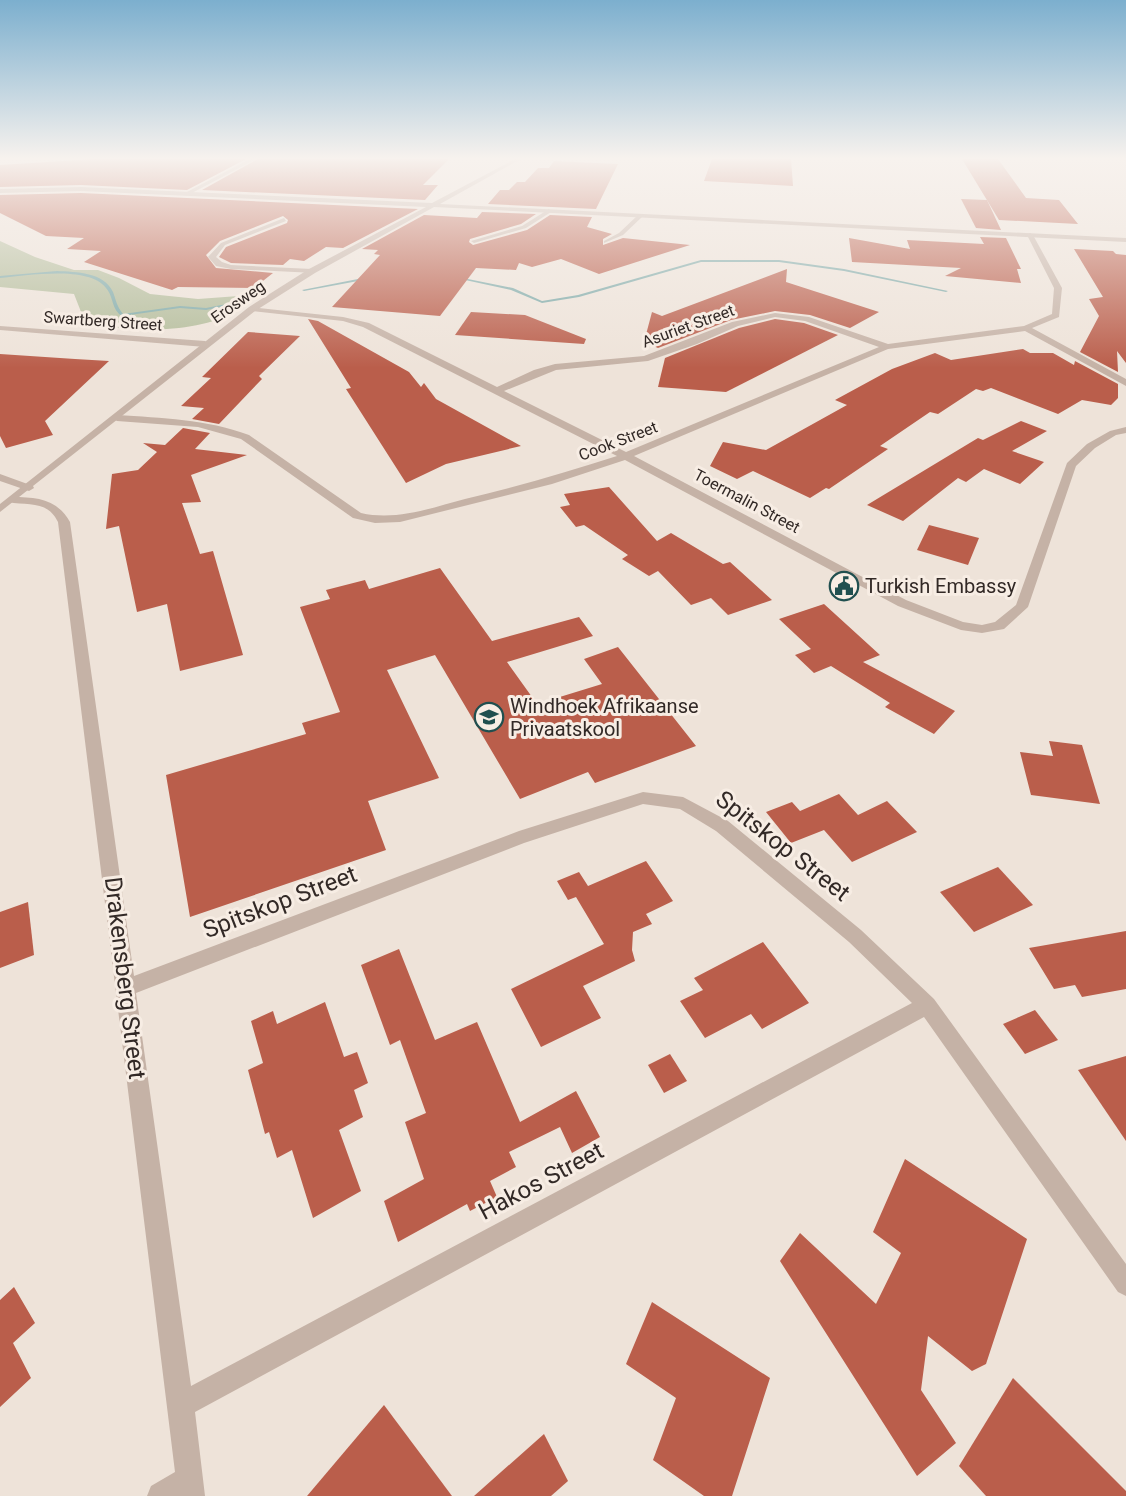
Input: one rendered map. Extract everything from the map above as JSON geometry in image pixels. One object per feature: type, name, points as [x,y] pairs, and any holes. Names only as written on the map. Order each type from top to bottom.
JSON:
[{"type":"street","points":[[261,229],[223,243],[212,257],[219,264],[231,267],[312,271]]},
{"type":"street","name":"Erosweg","points":[[6,505],[117,418],[205,344],[252,309],[312,271],[387,229]]},
{"type":"street","points":[[474,241],[521,229]]},
{"type":"street","points":[[606,242],[626,229]]},
{"type":"street","points":[[903,229],[1126,240]]},
{"type":"street","name":"Cook Street","points":[[117,418],[197,424],[230,430],[245,437],[357,516],[375,520],[400,519],[465,505],[548,482],[626,456],[852,360],[887,348],[1026,328],[1056,315],[1059,305],[1058,288],[1030,235]]},
{"type":"street","name":"Toermalin Street","points":[[252,309],[343,319],[366,325],[626,456],[902,603],[961,626],[982,629],[999,626],[1022,607],[1071,465],[1091,446],[1113,433],[1126,430]]},
{"type":"street","name":"Asuriet Street","points":[[498,390],[537,372],[555,368],[645,359],[694,342],[735,324],[775,315],[806,319],[887,348]]},
{"type":"street","name":"Swartberg Street","points":[[0,328],[205,344]]},
{"type":"street","points":[[1026,328],[1126,383]]},
{"type":"street","points":[[0,477],[29,488]]},
{"type":"street","name":"Drakensberg Street","points":[[6,505],[40,500],[53,505],[64,522],[182,1404],[190,1488]]},
{"type":"street","name":"Spitskop Street","points":[[125,988],[519,838],[643,798],[684,803],[722,826],[855,936],[927,1005],[1126,1284]]},
{"type":"street","name":"Hakos Street","points":[[182,1404],[927,1005]]},
{"type":"street","points":[[161,1496],[190,1488]]},
{"type":"green space","points":[[0,241],[35,257],[74,270],[98,270],[150,294],[198,299],[252,295],[235,311],[220,319],[202,324],[162,329],[101,326],[85,322],[74,294],[0,287]]},
{"type":"building","points":[[32,229],[251,229],[220,241],[206,255],[216,268],[273,273],[254,288],[178,287],[172,290],[84,262],[101,251],[67,249],[84,238],[46,236]]},
{"type":"building","points":[[272,229],[380,229],[343,248],[326,247],[304,261],[290,259],[283,265],[231,263],[219,257],[226,247]]},
{"type":"building","points":[[399,229],[505,229],[470,239],[469,242],[473,245],[529,229],[593,229],[612,234],[603,239],[603,245],[623,238],[690,245],[599,274],[561,259],[532,267],[519,263],[516,270],[476,268],[440,316],[332,307],[380,255],[374,254],[378,250],[362,249]]},
{"type":"building","points":[[980,237],[1006,238],[1021,269],[1017,269],[1021,283],[945,276],[961,268],[852,262],[849,238],[910,249],[907,240],[984,244]]},
{"type":"building","points":[[1074,249],[1113,251],[1116,254],[1126,255],[1126,363],[1117,351],[1118,372],[1080,352],[1099,316],[1089,299],[1103,297]]},
{"type":"building","points":[[787,269],[786,282],[879,312],[850,328],[810,315],[775,311],[731,320],[658,348],[644,342],[652,312],[662,316]]},
{"type":"building","points":[[471,312],[525,315],[586,339],[584,344],[455,335]]},
{"type":"building","points":[[308,319],[318,321],[409,372],[421,387],[424,383],[436,399],[521,446],[446,464],[406,483],[346,389],[351,388]]},
{"type":"building","points":[[775,319],[804,323],[838,335],[726,392],[658,387],[665,358],[739,328]]},
{"type":"building","points":[[248,332],[300,336],[259,376],[262,379],[219,424],[192,419],[204,408],[181,406],[211,378],[202,377]]},
{"type":"building","points":[[1023,349],[1030,353],[1053,353],[1074,365],[1075,361],[1118,384],[1118,398],[1111,405],[1082,400],[1058,414],[991,388],[983,391],[976,389],[938,414],[930,412],[880,446],[888,449],[829,489],[826,488],[810,498],[753,471],[737,479],[710,466],[723,442],[766,450],[847,405],[835,400],[892,369],[935,353],[951,360]]},
{"type":"building","points":[[0,354],[109,361],[45,421],[53,435],[6,448],[0,436]]},
{"type":"building","points":[[1021,421],[1047,431],[1012,451],[1044,462],[1020,484],[984,469],[966,482],[958,478],[903,521],[867,505],[978,438],[983,440]]},
{"type":"building","points":[[183,428],[210,433],[195,449],[247,455],[191,475],[201,502],[182,503],[200,554],[213,551],[243,655],[180,671],[167,604],[137,612],[119,526],[106,529],[112,474],[138,470],[157,452],[143,443],[165,445]]},
{"type":"building","points":[[609,487],[657,541],[671,533],[723,564],[730,562],[772,600],[728,615],[711,598],[691,605],[658,571],[649,576],[622,559],[628,555],[584,525],[576,527],[560,507],[570,505],[564,494]]},
{"type":"building","points":[[929,525],[979,538],[968,565],[917,550]]},
{"type":"building","points":[[440,568],[492,641],[579,617],[593,636],[507,662],[537,704],[602,684],[584,659],[618,647],[696,746],[595,783],[588,772],[520,799],[435,655],[387,670],[439,778],[368,801],[386,850],[190,917],[166,775],[306,734],[302,723],[340,712],[300,607],[330,599],[326,590],[365,580],[369,589]]},
{"type":"building","points":[[824,604],[880,655],[863,662],[955,711],[934,734],[885,707],[890,703],[831,666],[814,673],[795,655],[811,649],[779,619]]},
{"type":"building","points":[[1049,741],[1082,745],[1100,804],[1031,795],[1020,752],[1053,756]]},
{"type":"building","points":[[839,794],[858,815],[887,801],[917,832],[852,862],[824,830],[791,843],[766,812],[792,802],[800,811]]},
{"type":"building","points":[[646,861],[673,901],[646,914],[652,924],[633,932],[632,950],[635,961],[583,986],[601,1018],[541,1047],[511,989],[604,944],[576,897],[568,900],[557,881],[579,872],[588,886]]},
{"type":"building","points":[[998,867],[1033,905],[974,932],[940,892]]},
{"type":"building","points":[[28,902],[34,955],[0,968],[0,912]]},
{"type":"building","points":[[1126,931],[1126,989],[1082,997],[1075,985],[1054,989],[1029,948]]},
{"type":"building","points":[[763,942],[809,1003],[762,1029],[751,1014],[705,1038],[680,1001],[703,990],[694,978]]},
{"type":"building","points":[[399,949],[435,1040],[477,1022],[520,1122],[576,1091],[600,1137],[572,1153],[560,1127],[509,1152],[516,1167],[490,1181],[497,1197],[470,1211],[467,1204],[398,1242],[384,1201],[424,1179],[405,1122],[426,1113],[400,1040],[390,1045],[361,965]]},
{"type":"building","points":[[325,1002],[344,1057],[357,1052],[368,1083],[354,1090],[363,1117],[339,1130],[361,1191],[313,1218],[292,1150],[277,1158],[269,1132],[265,1134],[248,1070],[263,1063],[251,1021],[273,1011],[277,1024]]},
{"type":"building","points":[[1035,1010],[1058,1040],[1025,1054],[1003,1024]]},
{"type":"building","points":[[670,1054],[687,1081],[664,1093],[648,1065]]},
{"type":"building","points":[[1126,1056],[1126,1141],[1078,1070]]},
{"type":"building","points":[[905,1159],[1027,1239],[986,1364],[972,1371],[928,1336],[921,1390],[956,1443],[917,1476],[780,1261],[800,1233],[876,1304],[901,1253],[873,1232]]},
{"type":"building","points":[[14,1287],[35,1323],[13,1343],[31,1378],[0,1407],[0,1300]]},
{"type":"building","points":[[652,1302],[770,1378],[732,1496],[704,1496],[653,1460],[676,1398],[626,1364]]},
{"type":"building","points":[[1013,1378],[1126,1491],[1126,1496],[986,1496],[959,1466]]},
{"type":"building","points":[[384,1405],[452,1496],[307,1496]]},
{"type":"building","points":[[544,1434],[568,1481],[551,1496],[474,1496]]},
{"type":"waterway","points":[[458,278],[512,289],[542,302],[578,296],[701,261],[779,261],[844,270],[946,291]]},
{"type":"waterway","points":[[0,277],[41,273],[87,275],[108,287],[122,315],[180,307],[206,309],[242,302]]},
{"type":"waterway","points":[[304,290],[368,278]]},
{"type":"place","name":"Turkish Embassy","points":[[844,586]]},
{"type":"place","name":"Windhoek Afrikaanse Privaatskool","points":[[489,717]]}]
